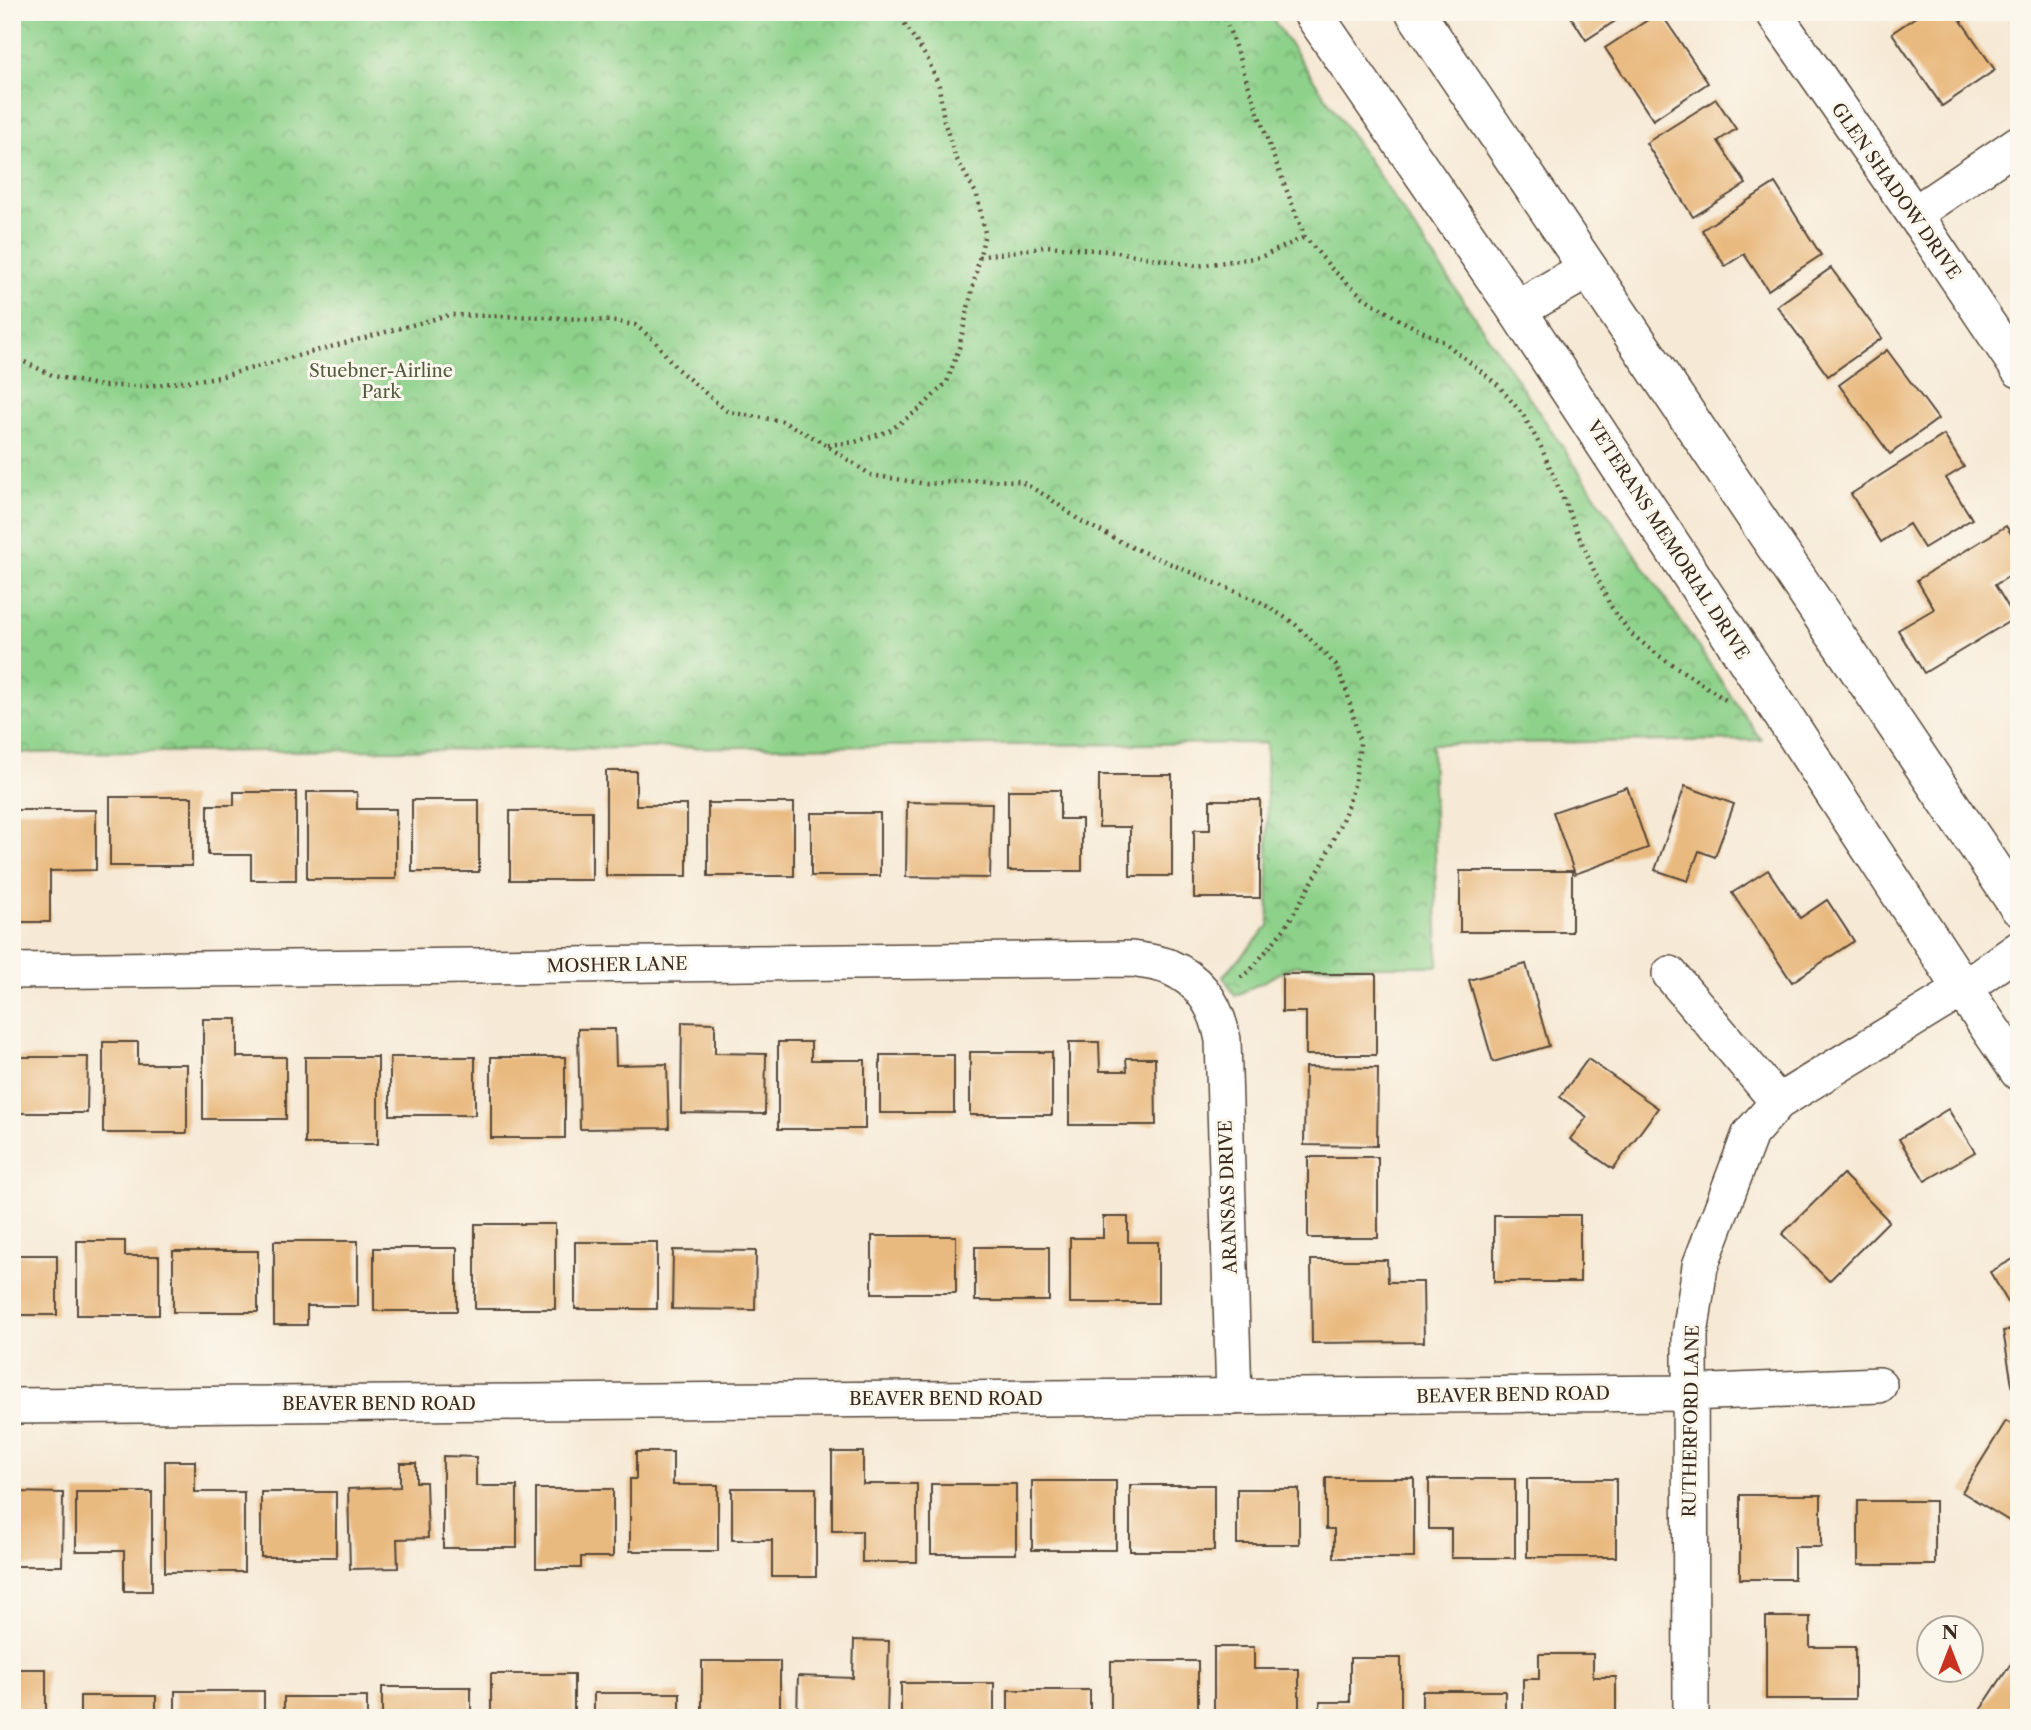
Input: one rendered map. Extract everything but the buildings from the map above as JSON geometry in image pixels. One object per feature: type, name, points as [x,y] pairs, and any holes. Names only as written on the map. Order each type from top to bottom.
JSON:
[{"type":"main road","name":"VETERANS MEMORIAL DRIVE","points":[[1312,12],[1517,310],[2019,1071]]},
{"type":"main road","points":[[1415,12],[2019,907]]},
{"type":"main road","points":[[1517,310],[1588,269]]},
{"type":"street","name":"GLEN SHADOW DRIVE","points":[[1773,12],[2019,370]]},
{"type":"street","points":[[1914,214],[2019,143]]},
{"type":"street","name":"RUTHERFORD LANE","points":[[1691,1718],[1690,1335],[1700,1266],[1750,1134],[1778,1102],[1963,989],[2019,949]]},
{"type":"street","name":"MOSHER LANE","points":[[12,971],[1131,959],[1167,966],[1185,975],[1209,999]]},
{"type":"street","points":[[1670,974],[1778,1102]]},
{"type":"street","name":"ARANSAS DRIVE","points":[[1209,999],[1219,1017],[1223,1040],[1234,1397]]},
{"type":"street","name":"BEAVER BEND ROAD","points":[[12,1406],[1690,1393],[1879,1385]]},
{"type":"path","points":[[827,445],[855,442],[889,431],[922,408],[947,382],[959,348],[985,233],[977,195],[955,156],[944,121],[939,86],[928,60],[897,12]]},
{"type":"path","points":[[1223,12],[1271,150],[1305,237],[1332,269],[1363,296],[1399,320],[1444,342],[1472,362],[1498,385],[1523,415],[1541,447],[1610,605],[1630,633],[1658,655],[1742,710],[1783,715]]},
{"type":"path","points":[[979,257],[1048,246],[1117,252],[1196,266],[1261,257],[1305,237]]},
{"type":"path","points":[[12,356],[54,376],[101,386],[148,386],[219,377],[449,315],[611,321],[635,326],[655,341],[676,368],[729,412],[782,421],[827,445],[871,475],[927,484],[978,480],[1020,481],[1079,520],[1129,546],[1260,602],[1294,623],[1336,665],[1348,692],[1360,743],[1355,782],[1346,811],[1323,863],[1285,928],[1249,972],[1209,999]]},
{"type":"green space","name":"Stuebner-Airline Park","points":[[12,12],[1268,12],[1761,740],[1432,744],[1438,966],[1294,966],[1235,996],[1223,976],[1269,926],[1266,743],[12,753]]}]
